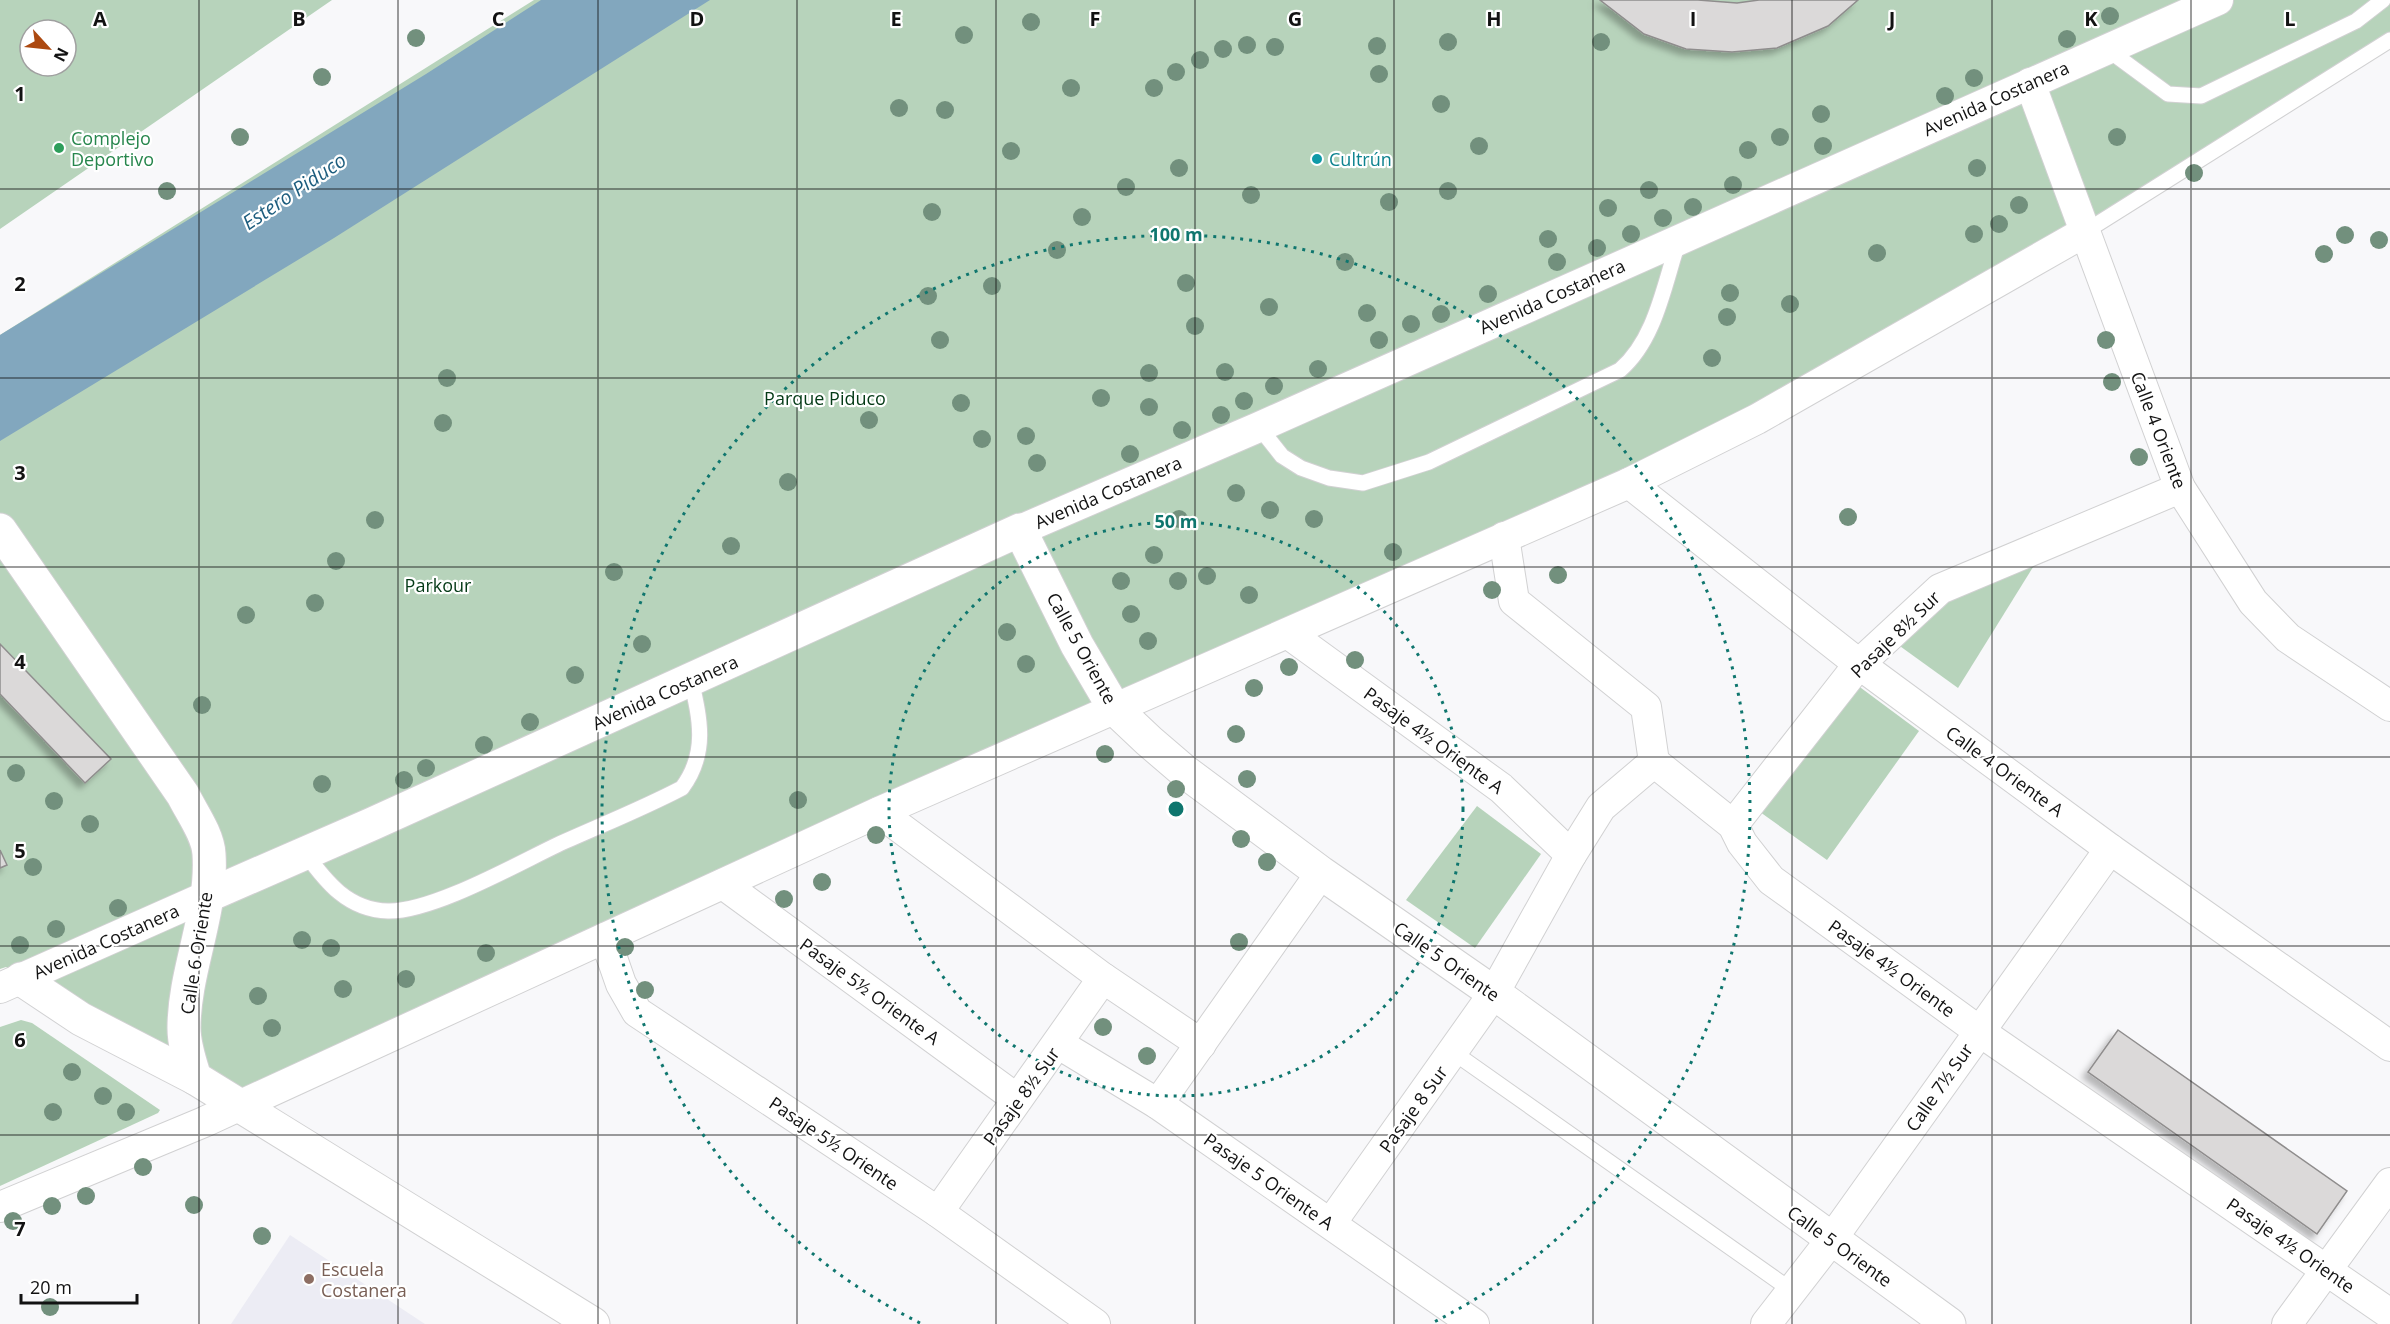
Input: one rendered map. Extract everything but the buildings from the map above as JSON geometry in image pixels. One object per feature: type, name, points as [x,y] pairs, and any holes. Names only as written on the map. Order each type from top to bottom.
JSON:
[{"type":"street","name":"Avenida Costanera","points":[[11,984],[1020,530],[1259,428],[1680,238],[2218,0]]},
{"type":"street","name":"Calle 4 Oriente","points":[[2030,83],[2180,488],[2253,602],[2288,638],[2390,706]]},
{"type":"street","points":[[0,1208],[204,1122],[236,1105],[879,812],[1629,483],[1757,419],[2084,232]]},
{"type":"street","name":"Calle 4 Oriente A","points":[[1629,483],[1859,664],[2110,849],[2390,1046]]},
{"type":"street","name":"Pasaje 8½ Sur","points":[[1733,825],[1859,664],[1940,589],[2180,488]]},
{"type":"street","name":"Calle 6 Oriente","points":[[0,530],[183,795],[209,853],[207,896],[192,969],[184,1028],[195,1078]]},
{"type":"street","name":"Calle 5 Oriente","points":[[1020,530],[1077,645],[1114,708],[1184,771],[1321,873],[1494,993],[1949,1324]]},
{"type":"street","points":[[1494,993],[1570,855],[1601,807],[1654,762],[1646,707],[1514,601],[1504,537]]},
{"type":"street","name":"Pasaje 4½ Oriente A","points":[[1288,634],[1501,788],[1570,855]]},
{"type":"street","name":"Pasaje 4½ Oriente","points":[[1654,762],[1733,825],[1742,843],[1771,880],[1979,1031],[2390,1314]]},
{"type":"street","points":[[879,812],[1103,978],[1201,1044]]},
{"type":"street","name":"Calle 7½ Sur","points":[[1766,1324],[1831,1240],[2110,849]]},
{"type":"street","points":[[1158,1104],[1321,873]]},
{"type":"street","name":"Pasaje 5½ Oriente A","points":[[723,884],[1017,1099]]},
{"type":"street","name":"Pasaje 5½ Oriente","points":[[605,938],[621,984],[637,1012],[938,1212],[1095,1324]]},
{"type":"street","name":"Pasaje 8½ Sur","points":[[938,1212],[1017,1099],[1059,1044],[1103,978]]},
{"type":"street","points":[[11,984],[195,1078],[593,1324]]},
{"type":"street","name":"Pasaje 8 Sur","points":[[1331,1224],[1494,993]]},
{"type":"street","name":"Pasaje 5 Oriente A","points":[[1059,1044],[1158,1104],[1474,1324]]},
{"type":"street","points":[[2287,1324],[2390,1183]]},
{"type":"lane","points":[[2107,49],[2168,94],[2201,96],[2356,21],[2383,0]]},
{"type":"lane","points":[[2084,232],[2390,40]]},
{"type":"lane","points":[[1259,428],[1282,456],[1301,468],[1329,478],[1363,483],[1429,462],[1620,370],[1632,359],[1653,318],[1680,238]]},
{"type":"lane","points":[[305,853],[329,886],[347,898],[368,907],[387,911],[436,901],[682,788],[698,757],[702,739],[691,680]]},
{"type":"lane","points":[[1453,1052],[1791,1290]]},
{"type":"shaded area","name":"Escuela Costanera","points":[[290,1235],[425,1324],[231,1324]]},
{"type":"green space","name":"Complejo Deportivo","points":[[0,0],[332,0],[0,229]]},
{"type":"green space","name":"Parque Piduco","points":[[534,0],[2390,0],[2390,40],[2083,233],[1632,473],[238,1097],[6,967],[0,969],[0,335]]},
{"type":"green space","points":[[2038,559],[1958,688],[1897,644],[1961,585]]},
{"type":"green space","points":[[1853,682],[1919,731],[1827,860],[1753,807]]},
{"type":"green space","points":[[1477,806],[1541,854],[1475,948],[1406,900]]},
{"type":"green space","points":[[21,1020],[32,1023],[160,1110],[158,1113],[0,1186],[0,1027]]},
{"type":"water","name":"Estero Piduco","points":[[541,0],[710,0],[334,238],[0,441],[0,335],[426,74]]},
{"type":"place","name":"Complejo Deportivo","points":[[59,148]]},
{"type":"place","name":"Cultrún","points":[[1317,159]]},
{"type":"place","name":"Escuela Costanera","points":[[309,1279]]},
{"type":"park label","name":"Parkour","points":[[438,585]]}]
